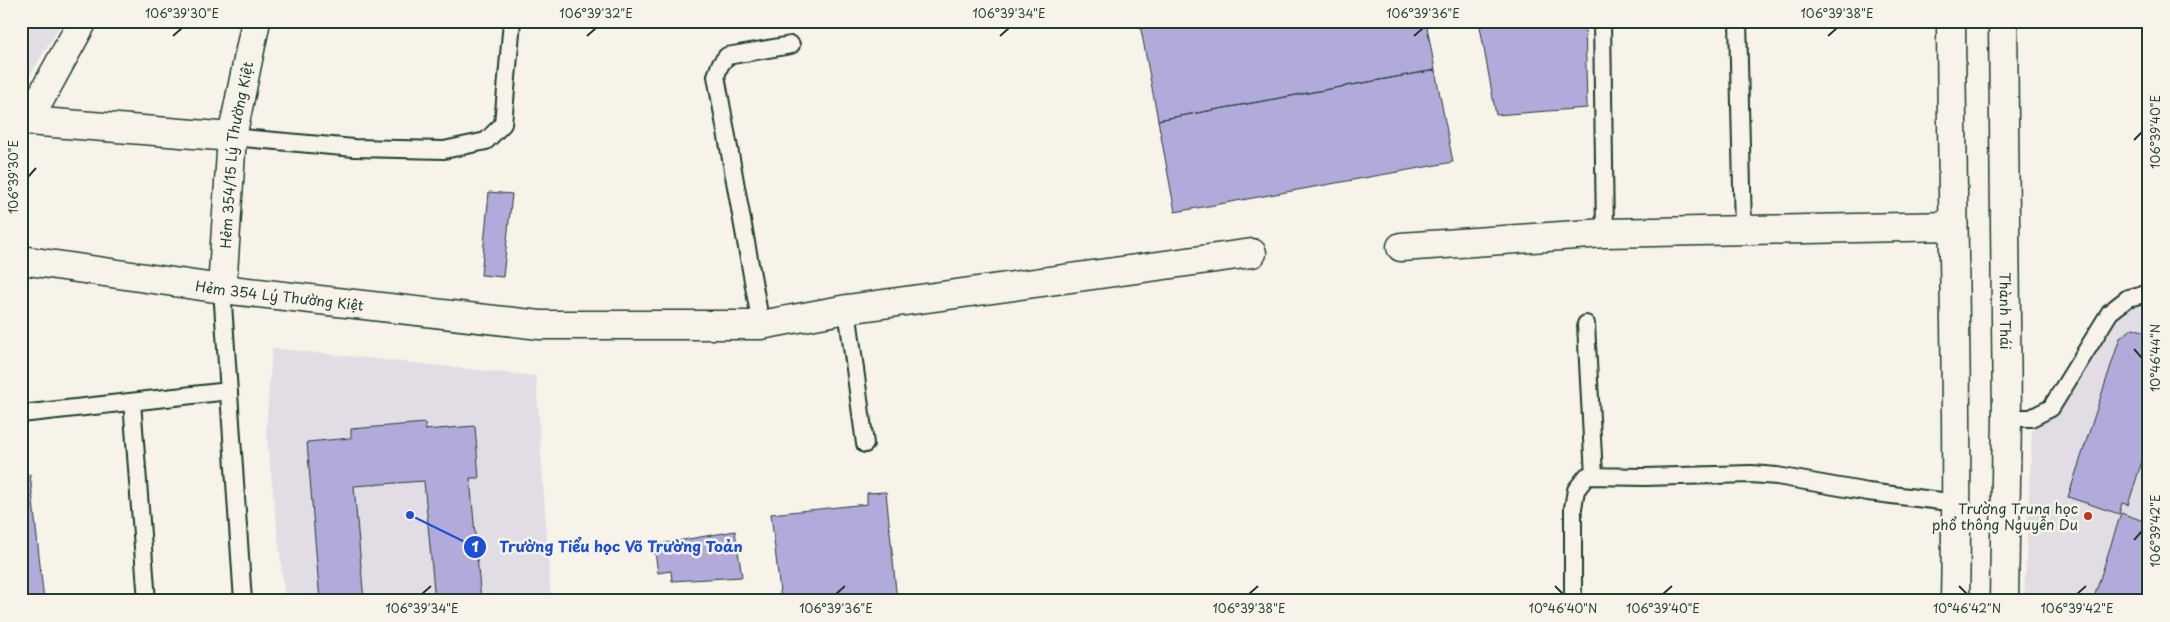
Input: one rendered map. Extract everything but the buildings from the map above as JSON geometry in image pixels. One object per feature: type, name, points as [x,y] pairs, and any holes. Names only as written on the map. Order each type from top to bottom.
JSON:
[{"type":"street","points":[[83,21],[28,121],[232,137]]},
{"type":"street","name":"Hẻm 354/15 Lý Thường Kiệt","points":[[222,290],[232,137],[256,21]]},
{"type":"street","points":[[1951,21],[1952,226],[1957,503],[1955,601]]},
{"type":"street","name":"Thành Thái","points":[[2003,21],[2007,418],[2004,601]]},
{"type":"street","points":[[1401,247],[1605,233],[1952,226]]},
{"type":"street","name":"Hẻm 354 Lý Thường Kiệt","points":[[21,260],[222,290],[540,325],[761,325],[847,309],[1252,253]]},
{"type":"lane","points":[[232,137],[354,148],[444,150],[486,141],[503,124],[512,21]]},
{"type":"lane","points":[[1602,21],[1605,233]]},
{"type":"lane","points":[[1738,21],[1742,230]]},
{"type":"lane","points":[[761,325],[716,76],[720,65],[728,56],[791,45]]},
{"type":"lane","points":[[222,290],[243,601]]},
{"type":"lane","points":[[2007,418],[2031,418],[2052,408],[2110,312],[2128,298],[2149,293]]},
{"type":"lane","points":[[847,309],[865,444]]},
{"type":"lane","points":[[1586,324],[1594,476]]},
{"type":"lane","points":[[21,414],[229,391]]},
{"type":"lane","points":[[132,402],[147,601]]},
{"type":"lane","points":[[1573,601],[1573,508],[1576,490],[1587,476],[1645,477],[1751,474],[1777,476],[1868,492],[1957,503]]},
{"type":"shaded area","points":[[21,21],[63,21],[21,90]]},
{"type":"shaded area","name":"Trường Trung học phổ thông Nguyễn Du","points":[[2136,304],[2149,305],[2149,601],[2024,601],[2032,430],[2055,416],[2115,320]]},
{"type":"shaded area","points":[[272,348],[536,376],[551,601],[285,601],[266,429]]},
{"type":"place","name":"Trường Tiểu học Võ Trường Toản","points":[[410,515]]},
{"type":"place","name":"Trường Trung học phổ thông Nguyễn Du","points":[[2088,516]]}]
